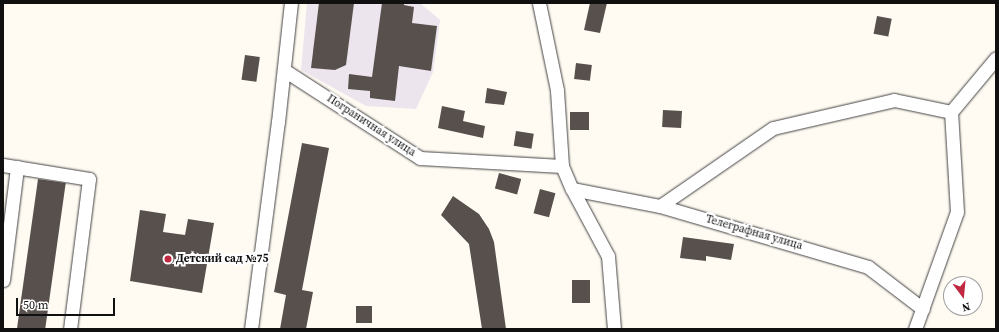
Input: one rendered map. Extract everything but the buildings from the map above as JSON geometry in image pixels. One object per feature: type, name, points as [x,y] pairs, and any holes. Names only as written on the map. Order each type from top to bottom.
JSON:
[{"type":"street","points":[[251,329],[284,70],[291,3],[288,3]]},
{"type":"street","points":[[539,3],[557,90],[562,166],[572,189],[608,256],[614,329]]},
{"type":"street","points":[[915,329],[957,212],[951,112],[996,58]]},
{"type":"street","name":"Пограничная улица","points":[[284,70],[420,158],[562,166]]},
{"type":"street","points":[[660,206],[773,128],[894,100],[951,112]]},
{"type":"street","points":[[3,165],[90,179],[70,329]]},
{"type":"street","points":[[3,280],[17,167]]},
{"type":"street","name":"Телеграфная улица","points":[[572,189],[660,206],[868,267],[923,309]]},
{"type":"shaded area","points":[[307,3],[420,3],[440,20],[433,72],[416,109],[366,106],[301,70]]},
{"type":"place","name":"Детский сад №75","points":[[168,259]]}]
